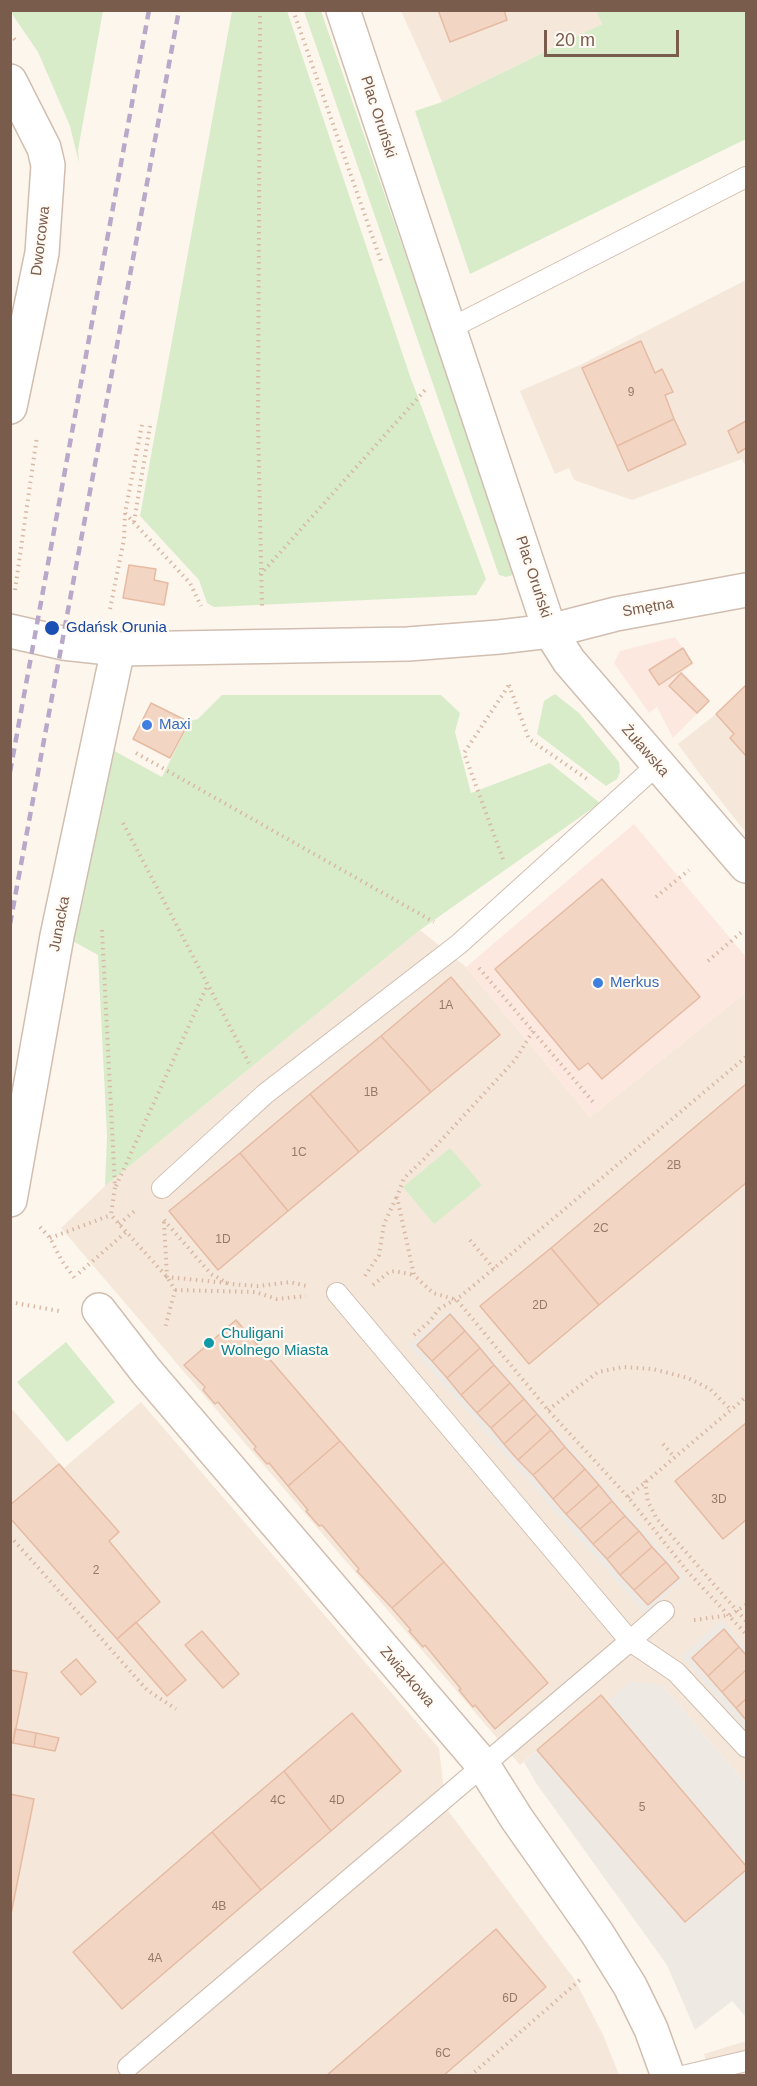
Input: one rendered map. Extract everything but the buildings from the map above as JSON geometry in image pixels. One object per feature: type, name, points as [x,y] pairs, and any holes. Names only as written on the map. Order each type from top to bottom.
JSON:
[{"type":"street","name":"Plac Oruński","points":[[10,632],[63,643],[118,650],[408,644],[550,631],[343,10]]},
{"type":"street","name":"Dworcowa","points":[[10,81],[45,148],[48,165],[42,253],[10,407]]},
{"type":"street","name":"Smętna","points":[[550,631],[616,614],[747,590]]},
{"type":"street","name":"Żuławska","points":[[550,631],[569,662],[747,866]]},
{"type":"street","name":"Junacka","points":[[10,1200],[57,936],[118,650]]},
{"type":"street","name":"Związkowa","points":[[99,1310],[146,1371],[483,1765],[517,1819],[597,1933],[630,1986],[651,2029],[668,2076]]},
{"type":"lane","points":[[449,328],[747,177]]},
{"type":"lane","points":[[162,1188],[266,1094],[459,944],[657,765]]},
{"type":"lane","points":[[337,1293],[630,1641],[676,1672],[747,1747]]},
{"type":"lane","points":[[128,2067],[664,1611]]},
{"type":"lane","points":[[684,2076],[747,2061]]},
{"type":"path","points":[[260,10],[260,576],[262,612]]},
{"type":"path","points":[[260,576],[426,389]]},
{"type":"path","points":[[110,610],[142,425]]},
{"type":"path","points":[[134,522],[150,426]]},
{"type":"path","points":[[125,513],[190,583],[204,613]]},
{"type":"path","points":[[516,893],[464,753],[509,685],[529,739],[619,801]]},
{"type":"path","points":[[101,733],[434,922],[459,944],[594,1102]]},
{"type":"path","points":[[117,827],[120,817],[266,1094]]},
{"type":"path","points":[[656,897],[689,870]]},
{"type":"path","points":[[102,920],[115,1187],[111,1215],[167,1277],[175,1290],[164,1331]]},
{"type":"path","points":[[708,961],[744,930]]},
{"type":"path","points":[[115,1187],[207,985]]},
{"type":"path","points":[[414,1275],[397,1197],[404,1178],[503,1074],[515,1060],[533,1031]]},
{"type":"path","points":[[430,1320],[439,1309],[456,1300],[494,1269],[747,1057]]},
{"type":"path","points":[[162,1188],[167,1277]]},
{"type":"path","points":[[50,1238],[111,1215]]},
{"type":"path","points":[[119,1224],[124,1220]]},
{"type":"path","points":[[164,1220],[211,1274],[229,1284]]},
{"type":"path","points":[[74,1277],[126,1232]]},
{"type":"path","points":[[470,1240],[494,1269]]},
{"type":"path","points":[[389,1272],[414,1275],[433,1293],[456,1300],[548,1410],[628,1497],[688,1572],[747,1634]]},
{"type":"path","points":[[167,1277],[258,1286],[290,1282],[337,1293]]},
{"type":"path","points":[[175,1290],[212,1290]]},
{"type":"path","points":[[10,1302],[53,1311],[99,1310]]},
{"type":"path","points":[[548,1410],[598,1372],[623,1367],[653,1369],[688,1378],[710,1389],[731,1410]]},
{"type":"path","points":[[628,1497],[747,1397]]},
{"type":"path","points":[[663,1444],[674,1456]]},
{"type":"path","points":[[645,1481],[648,1502],[657,1519],[747,1621]]},
{"type":"path","points":[[10,1536],[147,1690],[176,1709]]},
{"type":"path","points":[[730,1615],[747,1605]]},
{"type":"path","points":[[470,2076],[580,1980],[574,1971]]},
{"type":"shaded area","points":[[401,11],[596,11],[602,24],[442,102]]},
{"type":"shaded area","points":[[746,280],[746,468],[742,459],[632,500],[574,480],[569,468],[555,474],[520,391],[580,365]]},
{"type":"shaded area","points":[[675,637],[694,664],[682,672],[710,701],[673,738],[657,707],[649,713],[614,663],[620,651]]},
{"type":"shaded area","points":[[746,685],[746,833],[678,744],[716,714]]},
{"type":"shaded area","points":[[634,824],[746,957],[746,992],[590,1117],[466,967]]},
{"type":"shaded area","points":[[420,930],[466,967],[590,1117],[746,992],[746,1784],[662,1685],[608,1702],[601,1696],[520,1765],[61,1228],[105,1186]]},
{"type":"shaded area","points":[[450,1310],[685,1578],[645,1614],[409,1346]]},
{"type":"shaded area","points":[[141,1402],[439,1748],[446,1808],[575,1980],[604,2037],[619,2075],[11,2075],[10,1407],[64,1468]]},
{"type":"shaded area","points":[[722,1620],[746,1649],[746,1733],[681,1656]]},
{"type":"shaded area","points":[[631,1681],[662,1685],[746,1784],[746,2017],[732,2001],[695,2030],[667,1965],[536,1783],[524,1762],[601,1695],[608,1701]]},
{"type":"shaded area","points":[[746,2041],[746,2075],[710,2075],[704,2054]]},
{"type":"green space","points":[[10,11],[103,11],[78,150],[79,163],[70,126],[38,52]]},
{"type":"green space","points":[[232,11],[287,11],[410,376],[486,579],[476,595],[214,607],[207,603],[199,580],[140,516]]},
{"type":"green space","points":[[304,11],[321,11],[516,574],[506,577],[499,575]]},
{"type":"green space","points":[[596,11],[746,11],[746,139],[470,274],[415,111],[442,102],[602,24]]},
{"type":"green space","points":[[555,694],[579,713],[619,762],[620,772],[617,779],[606,786],[537,734],[544,701]]},
{"type":"green space","points":[[222,695],[441,695],[460,713],[455,732],[471,793],[550,763],[600,803],[420,930],[105,1186],[107,1136],[98,955],[69,939],[109,748],[162,777],[190,721],[198,719]]},
{"type":"green space","points":[[450,1148],[482,1185],[434,1224],[403,1187]]},
{"type":"green space","points":[[66,1342],[115,1402],[67,1442],[17,1382]]},
{"type":"railway","points":[[10,772],[149,10]]},
{"type":"railway","points":[[10,924],[179,10]]},
{"type":"place","name":"Gdańsk Orunia","points":[[52,628]]},
{"type":"place","name":"Maxi","points":[[147,725]]},
{"type":"place","name":"Merkus","points":[[598,983]]},
{"type":"place","name":"Chuligani Wolnego Miasta","points":[[209,1343]]}]
